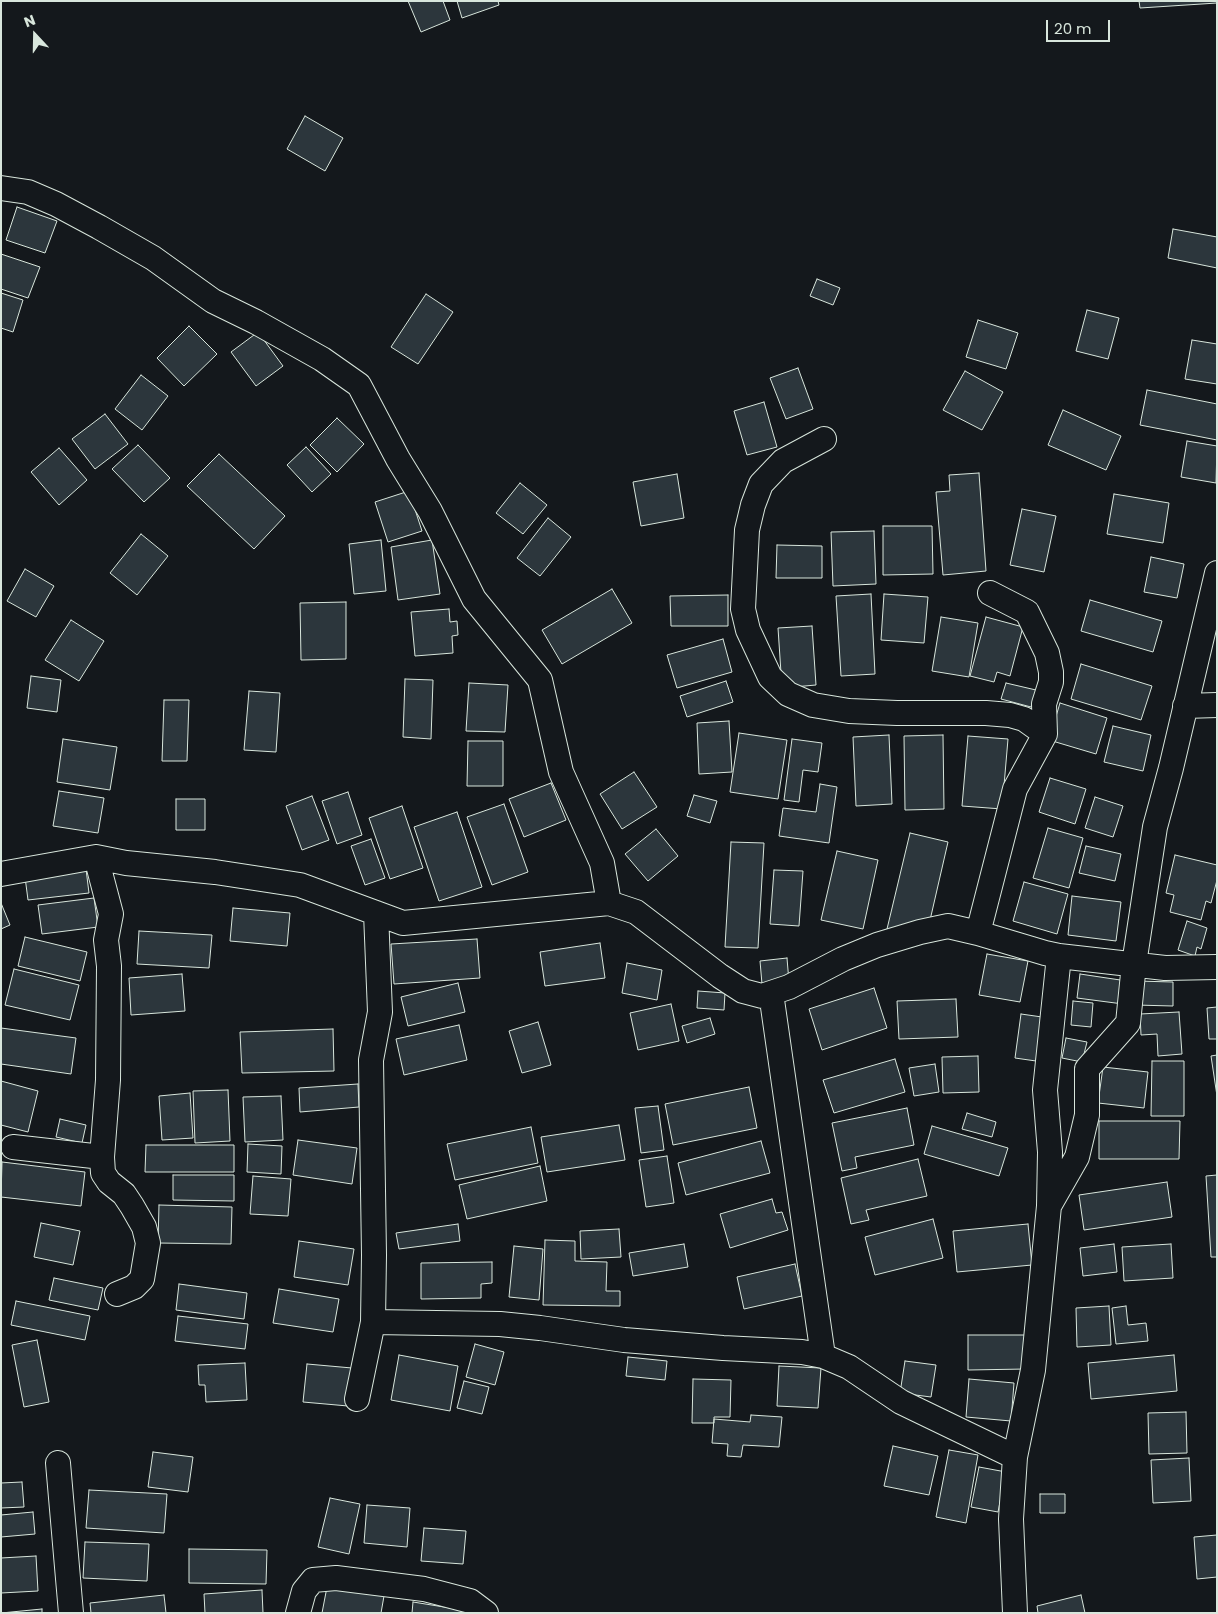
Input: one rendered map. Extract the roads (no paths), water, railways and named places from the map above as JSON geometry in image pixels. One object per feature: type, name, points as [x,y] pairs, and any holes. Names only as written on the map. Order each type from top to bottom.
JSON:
[{"type":"street","points":[[1,188],[28,192],[56,204],[98,227],[153,258],[213,302],[256,322],[322,359],[359,385],[398,459],[430,511],[474,599],[540,680],[560,772],[602,863],[609,903]]},
{"type":"street","points":[[824,439],[783,461],[761,484],[753,505],[747,530],[743,609],[748,630],[770,677],[788,694],[813,705],[849,711],[1010,715],[1024,719],[1045,734]]},
{"type":"street","points":[[1049,1206],[1077,1157],[1087,1115],[1087,1069],[1128,1023],[1134,964],[1155,828],[1172,768],[1217,573]]},
{"type":"street","points":[[978,933],[1015,789],[1045,734],[1044,704],[1051,682],[1051,672],[1046,653],[1027,612],[990,593]]},
{"type":"street","points":[[1185,706],[1217,705]]},
{"type":"street","points":[[1,874],[96,857],[126,863],[214,872],[300,885],[402,923],[609,903],[636,912],[742,991],[762,996],[789,987],[843,959],[877,945],[948,926],[978,933],[1045,954],[1165,968],[1217,967]]},
{"type":"street","points":[[96,857],[111,914],[106,940],[109,966],[108,1080],[102,1157],[103,1172],[109,1182],[124,1194],[132,1206],[144,1227],[148,1244],[142,1279],[134,1287],[117,1294]]},
{"type":"street","points":[[357,1400],[372,1322],[374,1255],[371,1060],[380,1012],[376,913]]},
{"type":"street","points":[[1016,1613],[1011,1519],[1014,1457],[1033,1370],[1049,1206],[1050,1152],[1045,1090],[1059,956]]},
{"type":"street","points":[[771,993],[823,1356]]},
{"type":"street","points":[[13,1147],[102,1157]]},
{"type":"street","points":[[372,1322],[500,1324],[624,1340],[802,1352],[823,1356],[849,1367],[901,1402],[1014,1457]]},
{"type":"street","points":[[58,1463],[71,1613]]},
{"type":"street","points":[[298,1613],[304,1592],[313,1580],[336,1578],[424,1590],[470,1601],[486,1613]]}]
